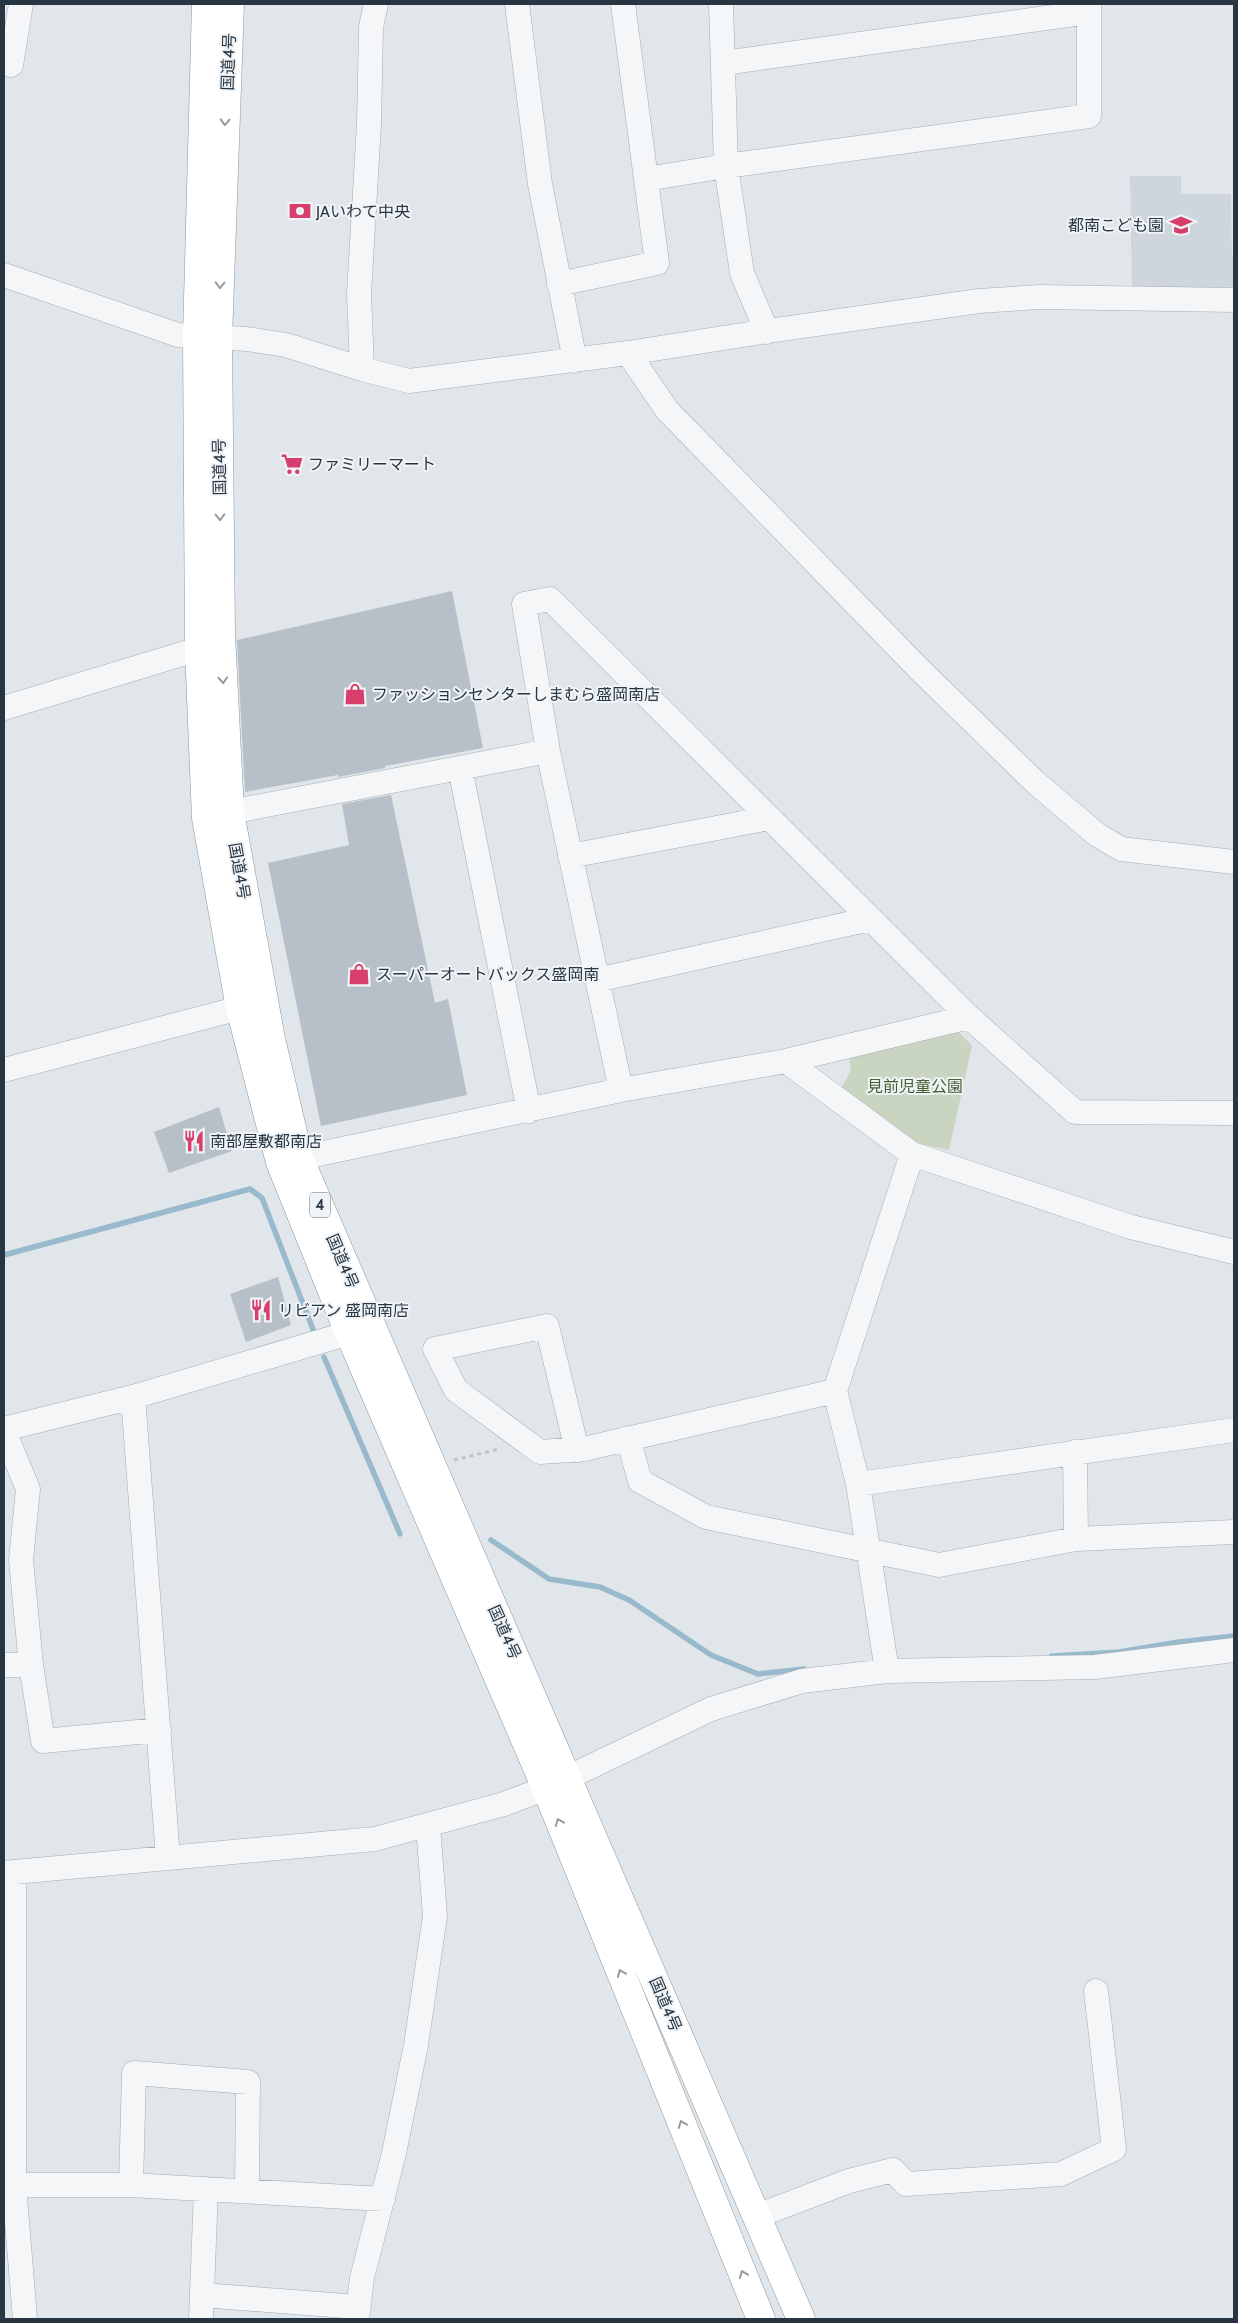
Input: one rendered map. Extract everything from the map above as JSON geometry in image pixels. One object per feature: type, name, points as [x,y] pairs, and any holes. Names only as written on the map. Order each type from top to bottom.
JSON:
[{"type":"highway","name":"国道4号","points":[[206,4],[210,646],[206,818],[240,1008],[349,1333],[757,2216],[801,2319]]},
{"type":"highway","name":"国道4号","points":[[208,337],[230,4]]},
{"type":"highway","name":"国道4号","points":[[210,646],[230,812],[290,1160],[432,1465],[557,1783],[761,2319]]},
{"type":"street","points":[[11,65],[21,4]]},
{"type":"street","points":[[362,369],[359,294],[368,124],[370,27],[376,4]]},
{"type":"street","points":[[517,4],[540,184],[575,361]]},
{"type":"street","points":[[560,284],[658,264],[623,4]]},
{"type":"street","points":[[721,4],[726,166],[742,273],[767,332]]},
{"type":"street","points":[[646,179],[726,166],[1089,116],[1089,8],[724,63]]},
{"type":"street","points":[[4,275],[178,334],[247,339],[286,345],[362,369],[409,381],[575,361],[988,300],[1040,297],[1234,300]]},
{"type":"street","points":[[628,353],[667,410],[728,473],[919,669],[1035,782],[1096,834],[1121,849],[1234,862]]},
{"type":"street","points":[[621,1090],[548,751],[524,604],[550,599],[969,1018],[1075,1112],[1234,1113]]},
{"type":"street","points":[[4,708],[210,646]]},
{"type":"street","points":[[230,812],[548,751]]},
{"type":"street","points":[[460,768],[529,1111]]},
{"type":"street","points":[[570,856],[768,818]]},
{"type":"street","points":[[597,980],[870,919]]},
{"type":"street","points":[[4,1070],[240,1008]]},
{"type":"street","points":[[290,1160],[529,1111],[621,1090],[786,1061],[969,1018]]},
{"type":"street","points":[[786,1061],[912,1154],[1130,1227],[1234,1252]]},
{"type":"street","points":[[888,1672],[858,1484],[835,1391],[912,1154]]},
{"type":"street","points":[[577,1450],[547,1326],[435,1349],[456,1390],[540,1452],[577,1450],[835,1391]]},
{"type":"street","points":[[159,1730],[43,1741],[32,1665],[12,1560],[28,1489],[4,1430],[133,1397],[349,1333]]},
{"type":"street","points":[[133,1397],[168,1858]]},
{"type":"street","points":[[858,1484],[1234,1430]]},
{"type":"street","points":[[628,1438],[640,1482],[706,1517],[939,1565],[1076,1539],[1234,1532]]},
{"type":"street","points":[[1075,1452],[1076,1539]]},
{"type":"street","points":[[25,2319],[14,2185],[9,1874],[375,1839],[504,1804],[557,1783],[711,1709],[756,1693],[802,1681],[888,1672],[1095,1666],[1234,1650]]},
{"type":"street","points":[[4,1665],[32,1665]]},
{"type":"street","points":[[202,2295],[358,2313],[362,2278],[383,2199],[416,2044],[434,1916],[428,1826]]},
{"type":"street","points":[[757,2216],[849,2181],[894,2170],[906,2184],[1061,2174],[1114,2149],[1096,1991]]},
{"type":"street","points":[[131,2185],[134,2073],[248,2082],[247,2191]]},
{"type":"street","points":[[14,2185],[131,2185],[383,2199]]},
{"type":"street","points":[[201,2319],[206,2189]]},
{"type":"path","points":[[432,1465],[526,1443]]},
{"type":"shaded area","name":"都南こども園","points":[[1130,176],[1181,176],[1181,194],[1231,194],[1232,255],[1234,257],[1233,286],[1219,290],[1132,290]]},
{"type":"green space","name":"見前児童公園","points":[[956,1029],[972,1046],[949,1150],[916,1143],[841,1089],[851,1070],[848,1053]]},
{"type":"building","name":"ファッションセンターしまむら盛岡南店","points":[[452,591],[483,748],[385,766],[385,768],[338,777],[338,775],[245,792],[237,640]]},
{"type":"building","name":"スーパーオートバックス盛岡南","points":[[391,795],[435,1003],[448,999],[467,1095],[321,1126],[268,863],[349,845],[342,804]]},
{"type":"building","name":"南部屋敷都南店","points":[[219,1107],[232,1151],[169,1173],[154,1132]]},
{"type":"building","name":"リビアン 盛岡南店","points":[[278,1277],[291,1325],[246,1342],[230,1294]]},
{"type":"waterway","points":[[4,1255],[250,1189],[262,1198],[314,1332]]},
{"type":"waterway","points":[[324,1357],[400,1534]]},
{"type":"waterway","points":[[491,1540],[549,1579],[600,1587],[629,1600],[711,1655],[758,1674],[804,1669]]},
{"type":"waterway","points":[[1052,1656],[1119,1652],[1179,1642],[1234,1636]]},
{"type":"place","name":"JAいわて中央","points":[[300,211]]},
{"type":"place","name":"都南こども園","points":[[1181,225]]},
{"type":"place","name":"ファミリーマート","points":[[292,464]]},
{"type":"place","name":"ファッションセンターしまむら盛岡南店","points":[[355,694]]},
{"type":"place","name":"スーパーオートバックス盛岡南","points":[[359,974]]},
{"type":"place","name":"南部屋敷都南店","points":[[194,1141]]},
{"type":"place","name":"リビアン 盛岡南店","points":[[261,1310]]}]
